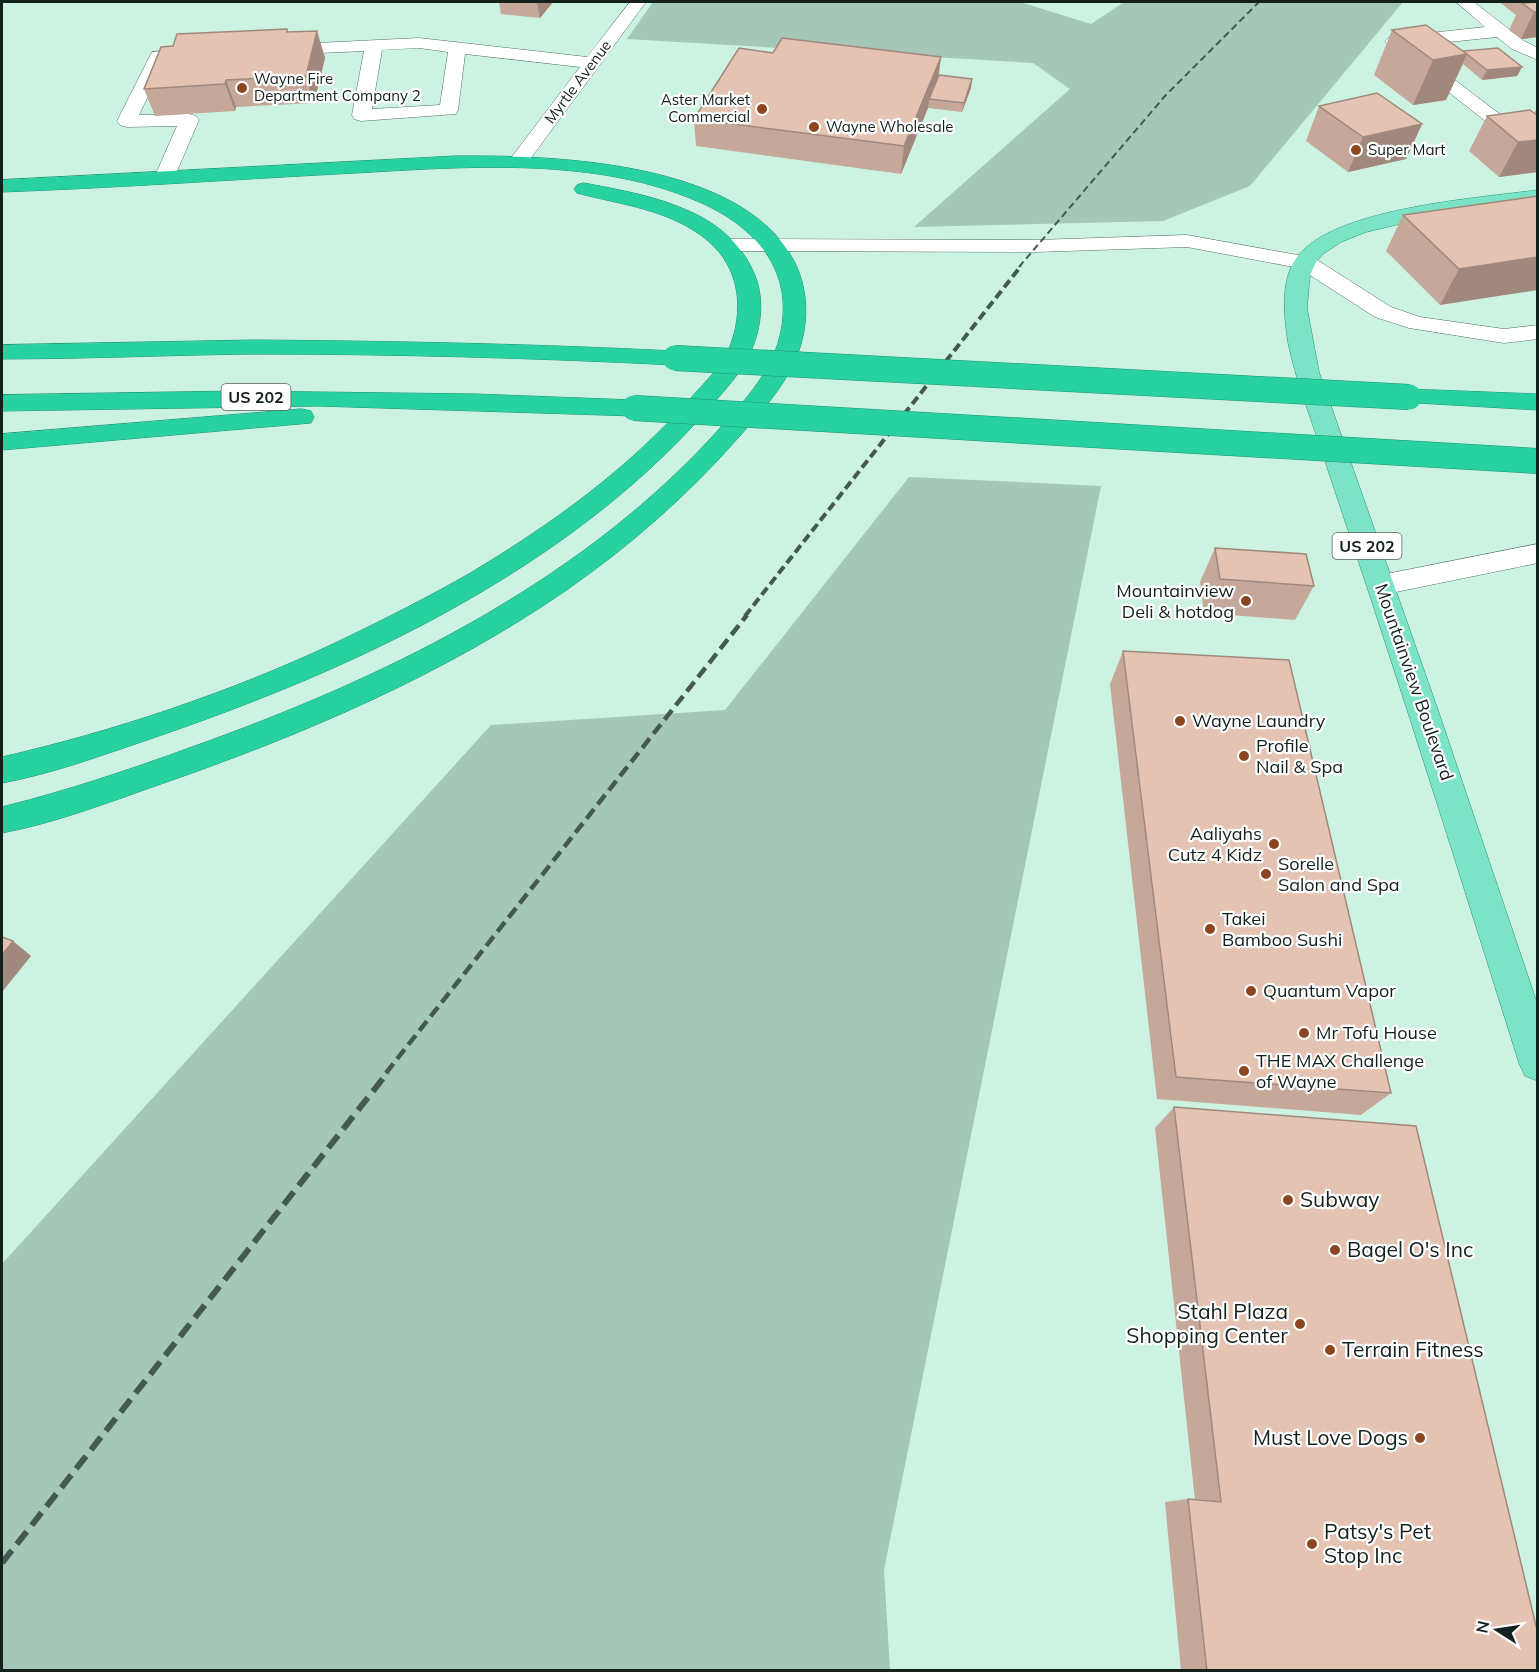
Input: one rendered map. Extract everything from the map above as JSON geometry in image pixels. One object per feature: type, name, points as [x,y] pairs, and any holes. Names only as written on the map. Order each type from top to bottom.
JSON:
[{"type":"highway","points":[[2,186],[455,162],[518,162],[600,168],[687,190],[730,209],[763,234],[773,245],[786,262],[795,294],[794,326],[784,360],[763,393],[713,452],[677,489],[588,560],[470,635],[395,675],[317,712],[223,750],[130,782],[2,820]]},
{"type":"highway","points":[[2,207],[452,182],[538,184],[585,189],[663,208],[698,224],[726,245],[744,269],[751,296],[749,323],[739,352],[719,381],[671,435],[635,469],[550,534],[496,570],[369,640],[296,673],[113,740],[2,770]]},
{"type":"highway","points":[[2,352],[255,346],[394,347],[675,358],[1538,402]]},
{"type":"highway","name":"US 202","points":[[2,403],[239,397],[511,401],[1538,461]]},
{"type":"highway","points":[[2,442],[511,401]]},
{"type":"main road","name":"Mountainview Boulevard","points":[[1538,196],[1413,215],[1346,232],[1314,249],[1301,271],[1295,301],[1299,339],[1307,372],[1447,781],[1538,1063]]},
{"type":"street","name":"Myrtle Avenue","points":[[518,162],[638,2]]},
{"type":"street","points":[[1464,2],[1518,45],[1538,55]]},
{"type":"street","points":[[1500,31],[1394,42],[1538,153]]},
{"type":"street","points":[[261,51],[419,43],[592,63]]},
{"type":"street","points":[[374,45],[360,115],[449,110],[457,47]]},
{"type":"street","points":[[164,178],[189,120],[128,121],[158,56],[204,53]]},
{"type":"street","points":[[726,245],[1036,246],[1187,241],[1306,263],[1383,312],[1417,322],[1504,336],[1538,332]]},
{"type":"street","points":[[1381,585],[1538,553]]},
{"type":"green space","points":[[653,2],[1020,2],[1091,24],[1124,2],[1403,2],[1250,186],[1163,221],[914,227],[1070,89],[1033,63],[627,39]]},
{"type":"green space","points":[[909,477],[1101,486],[884,1570],[890,1670],[2,1670],[2,1264],[491,725],[725,710]]},
{"type":"building","points":[[1538,2],[1538,12],[1534,12],[1522,3]]},
{"type":"building","points":[[1426,25],[1467,54],[1433,60],[1392,30]]},
{"type":"building","points":[[287,29],[287,32],[317,31],[306,76],[226,80],[225,84],[144,89],[161,47],[173,46],[177,34]]},
{"type":"building","name":"Wayne Wholesale","points":[[782,38],[941,57],[904,146],[694,119],[739,48],[773,53]]},
{"type":"building","points":[[1498,48],[1522,67],[1487,70],[1463,51]]},
{"type":"building","points":[[939,75],[972,79],[964,103],[929,99]]},
{"type":"building","points":[[1377,93],[1422,124],[1363,137],[1319,106]]},
{"type":"building","points":[[1530,110],[1538,116],[1538,140],[1518,142],[1487,116]]},
{"type":"building","points":[[1538,196],[1538,257],[1459,269],[1403,215]]},
{"type":"building","points":[[1215,548],[1306,554],[1314,586],[1220,579]]},
{"type":"building","points":[[1123,651],[1289,660],[1391,1093],[1176,1077]]},
{"type":"building","points":[[2,937],[13,941],[2,955]]},
{"type":"building","name":"Stahl Plaza Shopping Center","points":[[1174,1107],[1416,1126],[1538,1634],[1538,1671],[1207,1671],[1188,1499],[1221,1502]]},
{"type":"railway","points":[[1019,267],[1165,96],[1259,2]]},
{"type":"railway","points":[[745,616],[1021,266]]},
{"type":"railway","points":[[386,1073],[747,615]]},
{"type":"railway","points":[[2,1563],[388,1072]]},
{"type":"place","name":"Wayne Fire Department Company 2","points":[[242,88]]},
{"type":"place","name":"Aster Market Commercial","points":[[762,109]]},
{"type":"place","name":"Wayne Wholesale","points":[[814,127]]},
{"type":"place","name":"Super Mart","points":[[1356,150]]},
{"type":"place","name":"Mountainview Deli & hotdog","points":[[1246,601]]},
{"type":"place","name":"Wayne Laundry","points":[[1180,721]]},
{"type":"place","name":"Profile Nail & Spa","points":[[1244,756]]},
{"type":"place","name":"Aaliyahs Cutz 4 Kidz","points":[[1274,844]]},
{"type":"place","name":"Sorelle Salon and Spa","points":[[1266,874]]},
{"type":"place","name":"Takei Bamboo Sushi","points":[[1210,929]]},
{"type":"place","name":"Quantum Vapor","points":[[1251,991]]},
{"type":"place","name":"Mr Tofu House","points":[[1304,1033]]},
{"type":"place","name":"THE MAX Challenge of Wayne","points":[[1244,1071]]},
{"type":"place","name":"Subway","points":[[1288,1200]]},
{"type":"place","name":"Bagel O's Inc","points":[[1335,1250]]},
{"type":"place","name":"Stahl Plaza Shopping Center","points":[[1300,1324]]},
{"type":"place","name":"Terrain Fitness","points":[[1330,1350]]},
{"type":"place","name":"Must Love Dogs","points":[[1420,1438]]},
{"type":"place","name":"Patsy's Pet Stop Inc","points":[[1312,1544]]}]
